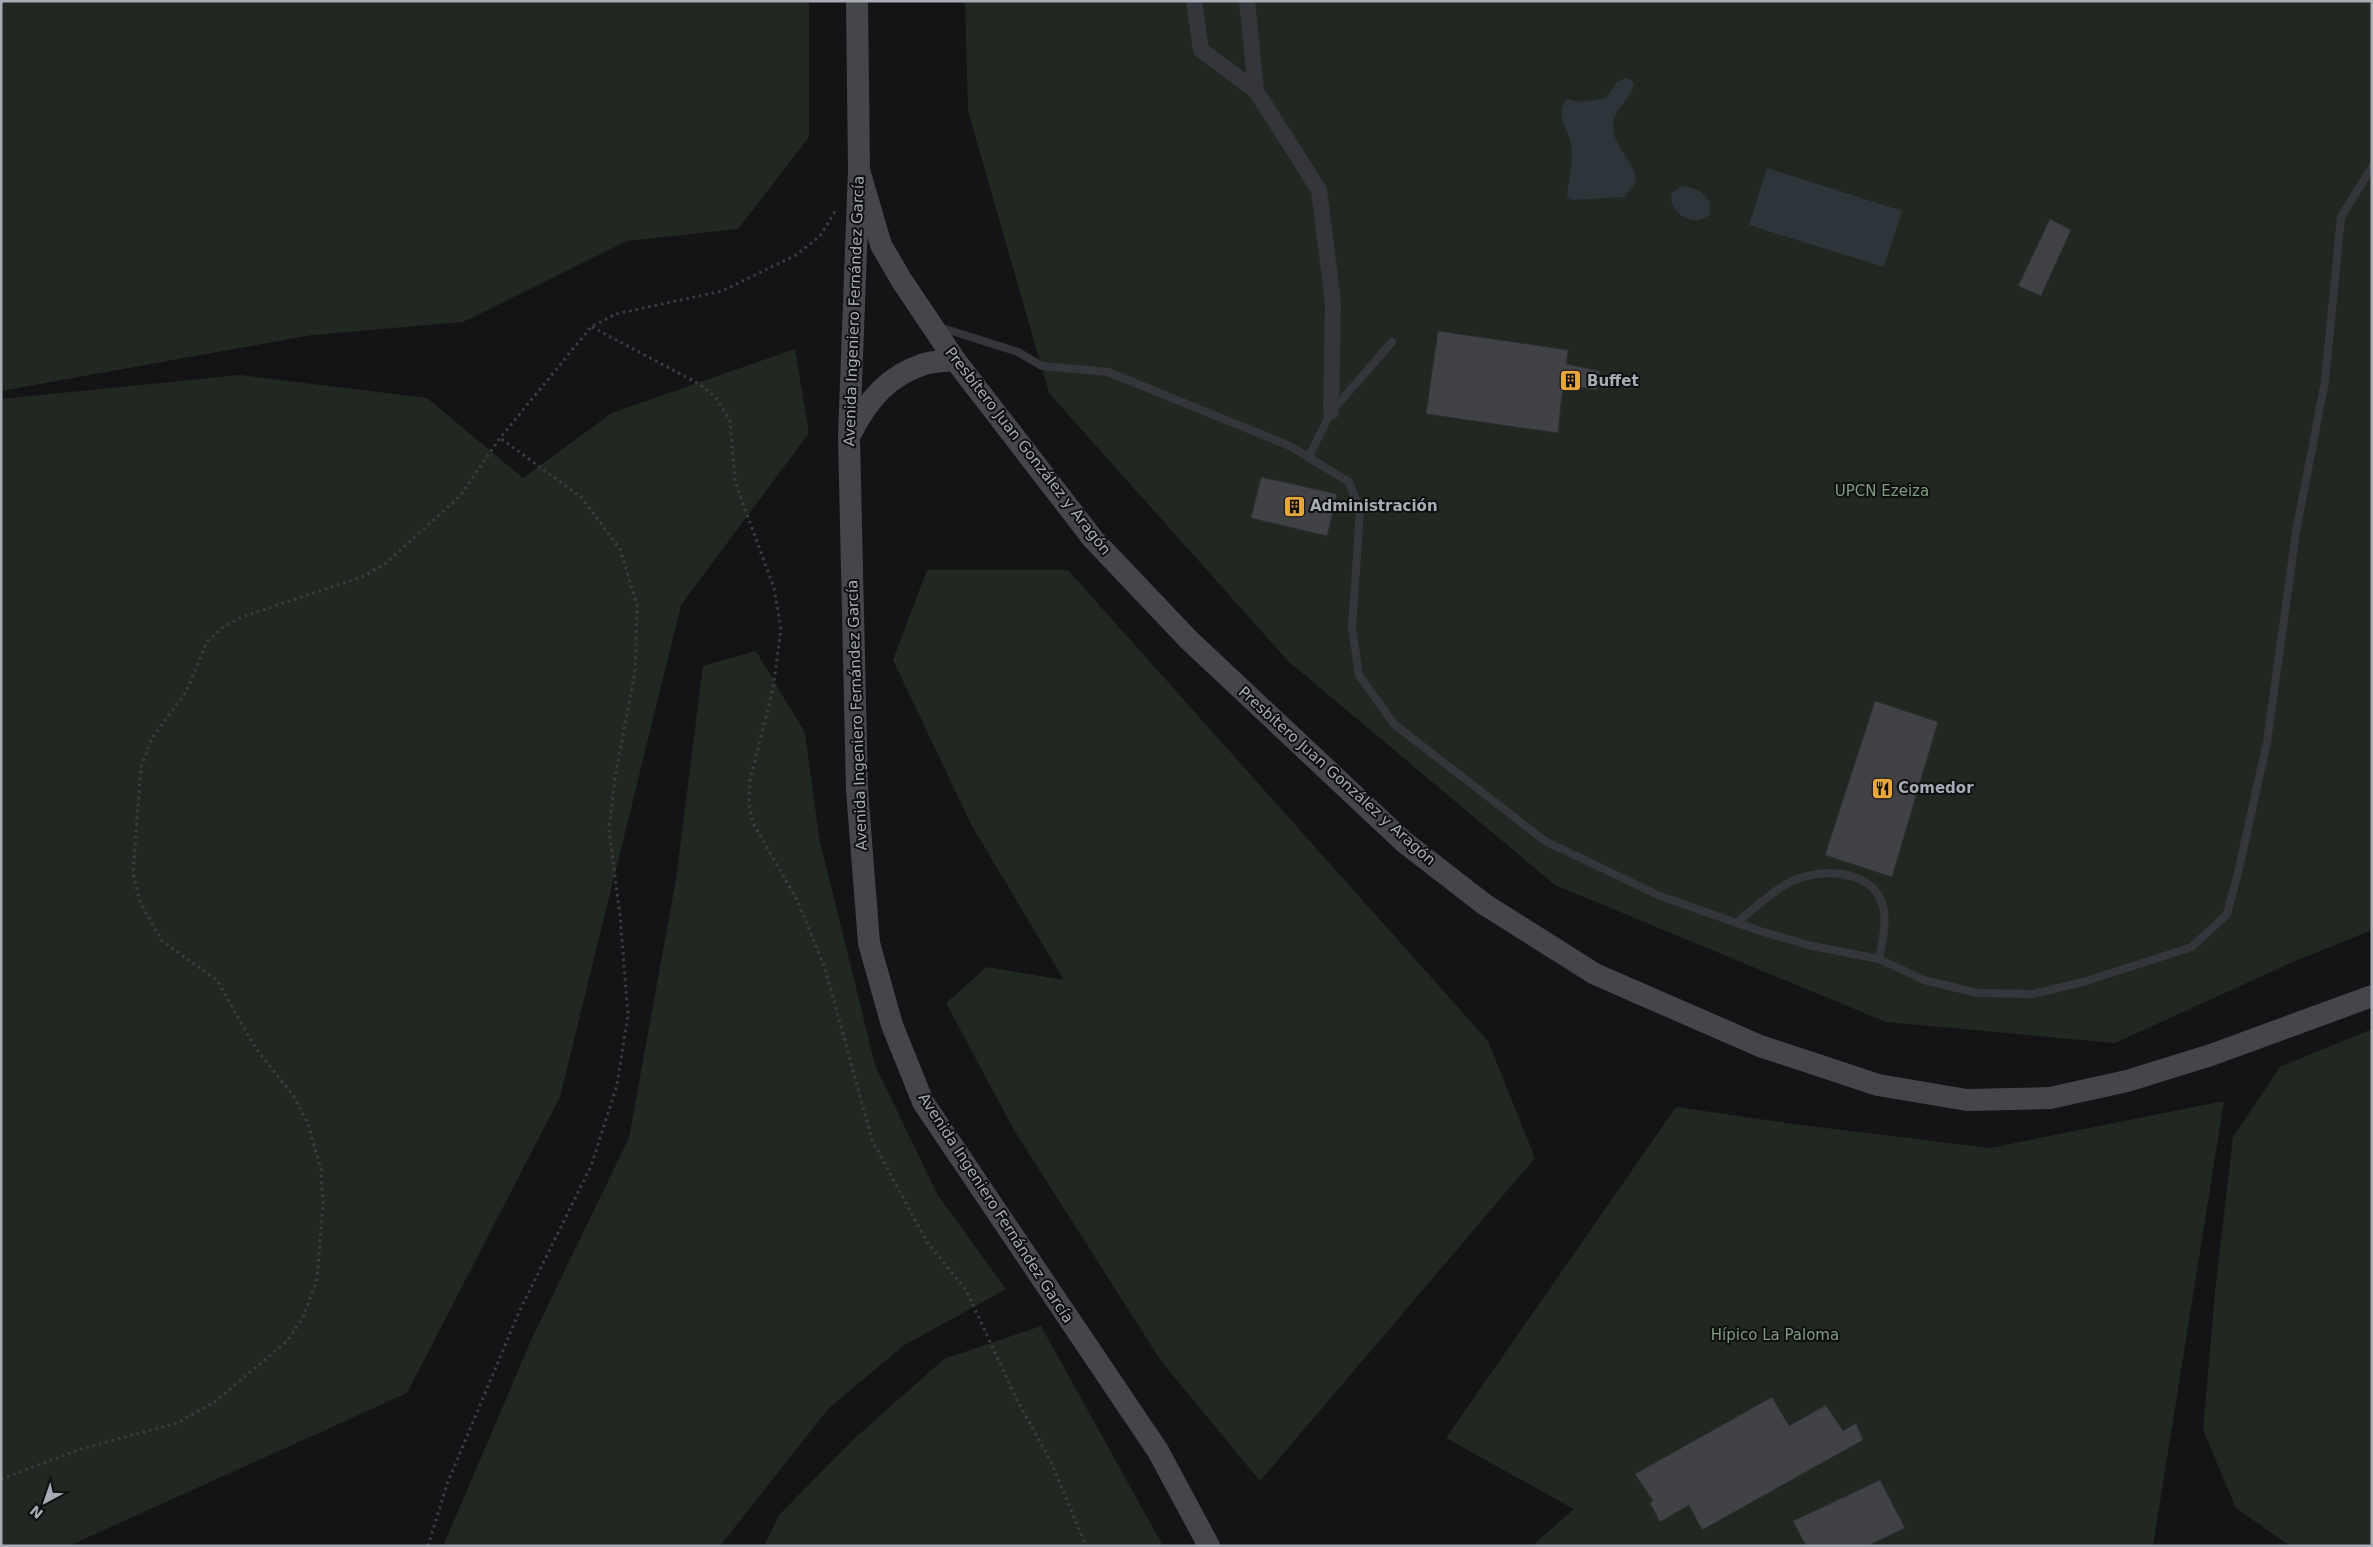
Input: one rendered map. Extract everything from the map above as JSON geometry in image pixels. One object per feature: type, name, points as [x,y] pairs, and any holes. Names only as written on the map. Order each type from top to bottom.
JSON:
[{"type":"street","name":"Avenida Ingeniero Fernández García","points":[[857,1],[859,170],[849,437],[857,790],[869,943],[892,1025],[923,1102],[1158,1451],[1209,1546]]},
{"type":"street","points":[[1194,1],[1201,50],[1256,91],[1319,190],[1333,302],[1331,412]]},
{"type":"street","points":[[1246,1],[1256,91]]},
{"type":"street","name":"Presbítero Juan González y Aragón","points":[[859,170],[881,245],[930,324],[955,360],[1094,538],[1189,640],[1404,842],[1484,904],[1595,974],[1760,1046],[1878,1085],[1967,1100],[2050,1098],[2127,1080],[2211,1054],[2372,996]]},
{"type":"street","points":[[849,437],[866,404],[892,379],[925,364],[955,360]]},
{"type":"lane","points":[[930,324],[1018,352],[1042,366],[1108,372],[1290,446],[1349,482],[1360,510],[1352,628],[1359,675],[1394,724],[1545,842],[1660,896],[1736,923],[1812,946],[1879,959],[1924,980],[1977,993],[2032,994],[2083,982],[2192,947],[2227,914],[2266,742],[2296,532],[2325,381],[2342,216],[2372,167]]},
{"type":"lane","points":[[1308,458],[1331,412],[1392,342]]},
{"type":"lane","points":[[1736,923],[1788,883],[1825,872],[1861,879],[1877,892],[1883,907],[1884,928],[1879,959]]},
{"type":"path","points":[[1,1478],[81,1449],[177,1422],[216,1401],[287,1341],[303,1318],[317,1278],[324,1205],[321,1169],[308,1124],[292,1095],[256,1049],[217,980],[162,941],[140,902],[133,873],[141,766],[152,738],[186,692],[207,642],[222,628],[242,618],[364,576],[386,563],[460,496],[500,438],[591,327],[616,314],[722,291],[796,256],[820,236],[840,203]]},
{"type":"path","points":[[591,327],[701,385],[716,398],[730,421],[735,482],[774,588],[781,630],[773,689],[750,780],[749,805],[753,823],[797,900],[825,968],[872,1140],[927,1242],[966,1290],[1017,1400],[1051,1462],[1086,1546]]},
{"type":"path","points":[[428,1546],[447,1484],[516,1321],[591,1166],[617,1085],[628,1015],[620,916],[609,830],[615,777],[635,672],[637,605],[620,549],[581,497],[500,438]]},
{"type":"green space","points":[[1,1],[809,1],[809,137],[738,229],[627,241],[463,322],[312,335],[1,391]]},
{"type":"green space","name":"UPCN Ezeiza","points":[[965,1],[2372,1],[2372,930],[2295,961],[2115,1043],[1886,1022],[1555,885],[1288,661],[1049,393],[968,111]]},
{"type":"green space","points":[[795,349],[809,433],[681,605],[560,1097],[407,1393],[73,1544],[65,1546],[1,1546],[1,399],[240,375],[427,398],[523,478],[612,413]]},
{"type":"green space","points":[[927,570],[1068,570],[1488,1041],[1535,1158],[1260,1481],[1161,1361],[1014,1130],[946,1003],[987,967],[1064,980],[972,826],[893,660]]},
{"type":"green space","points":[[756,651],[805,733],[819,837],[875,1065],[937,1194],[1006,1289],[903,1346],[828,1409],[720,1546],[443,1546],[532,1338],[629,1138],[676,879],[703,666]]},
{"type":"green space","points":[[2372,1029],[2372,1546],[2290,1546],[2236,1508],[2203,1430],[2215,1292],[2233,1137],[2280,1067]]},
{"type":"green space","name":"Hípico La Paloma","points":[[2224,1101],[2153,1546],[1532,1546],[1574,1509],[1446,1438],[1676,1107],[1793,1124],[1990,1148]]},
{"type":"green space","points":[[1041,1326],[1163,1546],[764,1546],[779,1515],[854,1439],[944,1359]]},
{"type":"shaded area","points":[[1625,78],[1630,79],[1634,84],[1616,114],[1613,125],[1617,143],[1634,172],[1636,179],[1634,185],[1624,197],[1571,200],[1567,197],[1572,151],[1562,117],[1566,99],[1582,102],[1606,98],[1617,82]]},
{"type":"shaded area","points":[[1767,168],[1902,211],[1884,267],[1749,225]]},
{"type":"shaded area","points":[[1685,186],[1700,191],[1710,202],[1710,214],[1701,219],[1692,220],[1683,217],[1676,211],[1672,204],[1671,196],[1675,190]]},
{"type":"building","points":[[2050,219],[2071,230],[2041,296],[2018,286]]},
{"type":"building","name":"Buffet","points":[[1438,331],[1568,350],[1566,364],[1600,371],[1597,390],[1563,384],[1558,433],[1426,414]]},
{"type":"building","name":"Administración","points":[[1261,477],[1337,494],[1327,536],[1251,518]]},
{"type":"building","name":"Comedor","points":[[1875,701],[1938,722],[1892,877],[1825,855]]},
{"type":"building","points":[[1772,1397],[1789,1426],[1826,1405],[1843,1431],[1856,1423],[1863,1440],[1702,1530],[1689,1505],[1660,1522],[1650,1503],[1653,1501],[1635,1474]]},
{"type":"building","points":[[1880,1480],[1905,1528],[1867,1546],[1806,1546],[1793,1521]]},
{"type":"place","name":"Buffet","points":[[1571,381]]},
{"type":"place","name":"Administración","points":[[1294,506]]},
{"type":"place","name":"Comedor","points":[[1882,788]]}]
